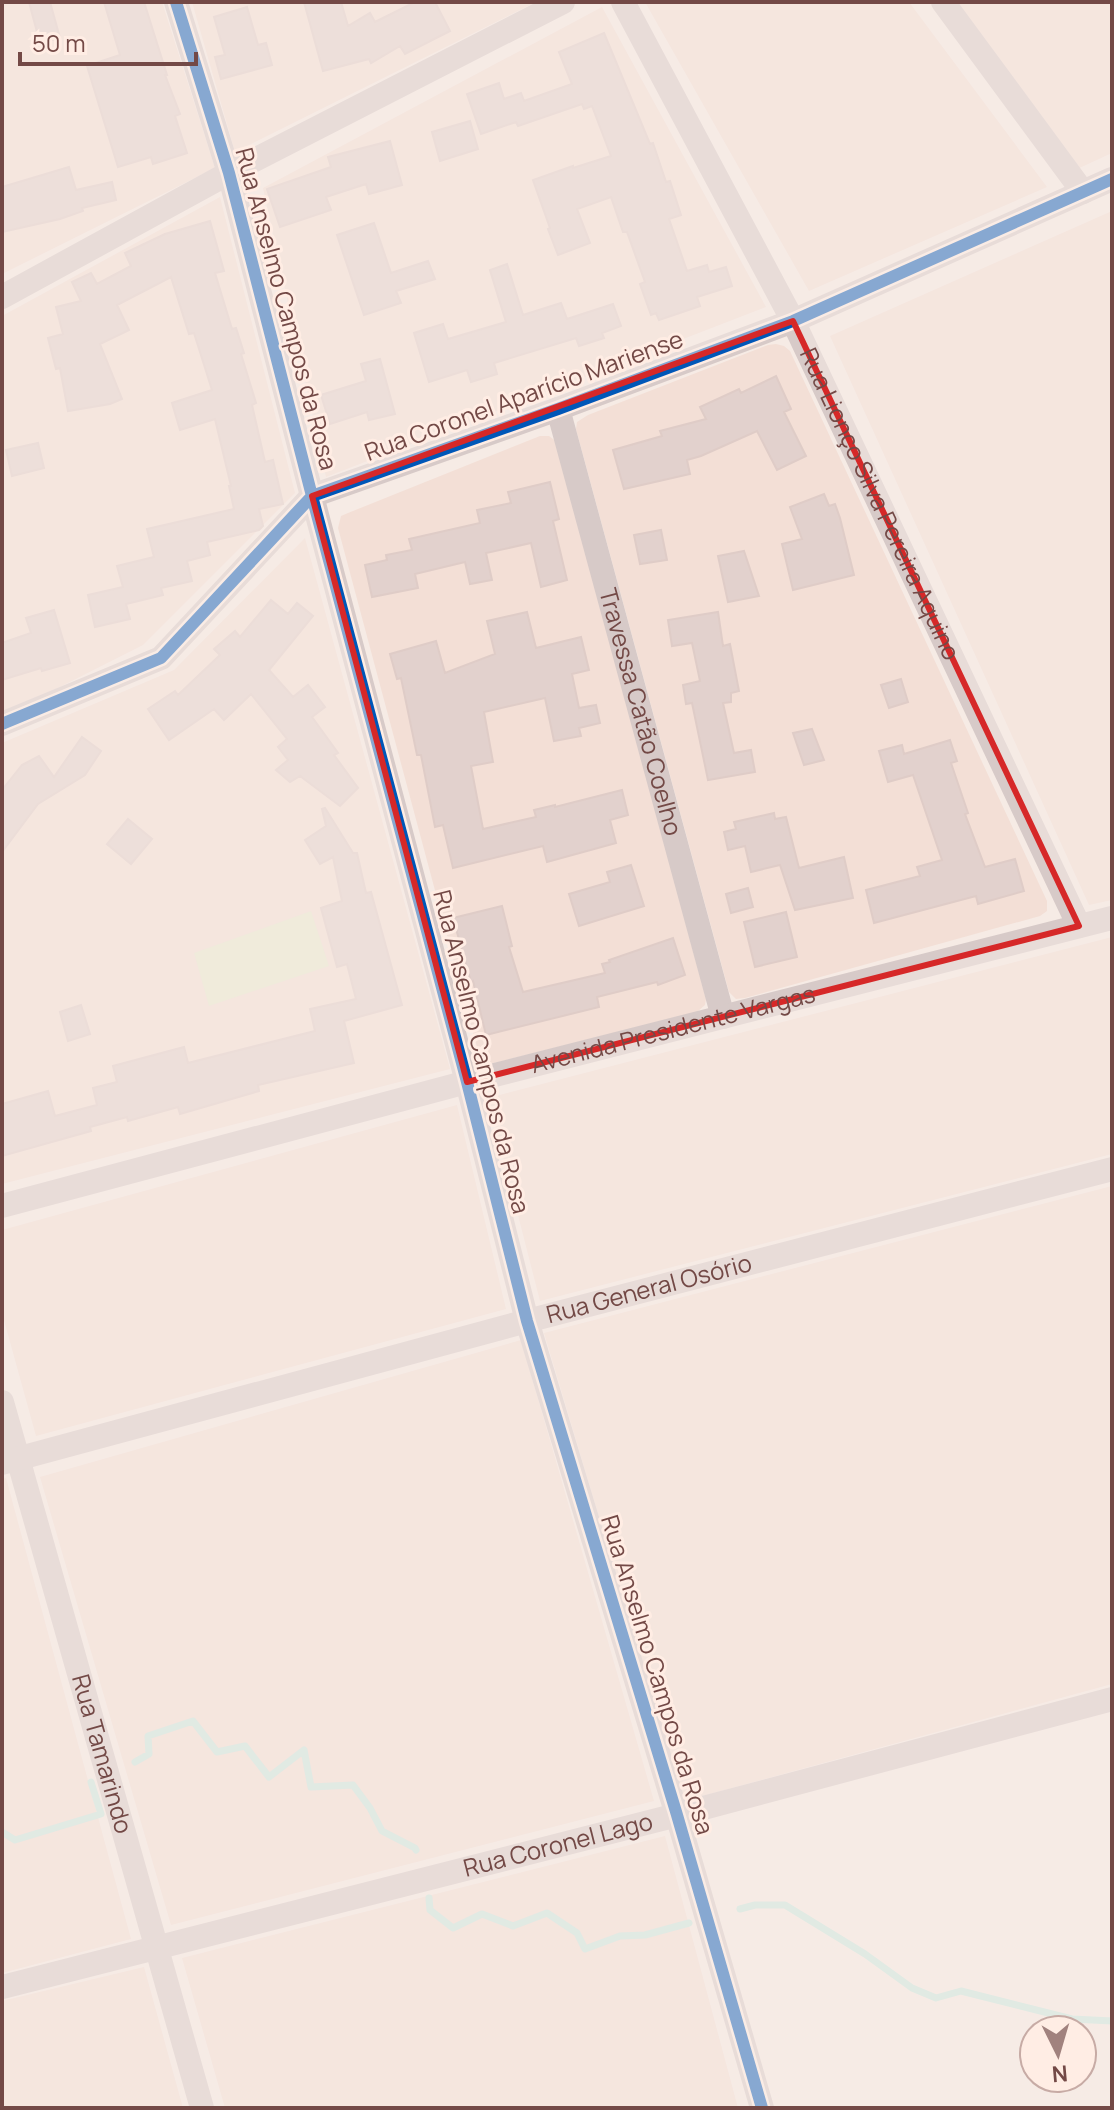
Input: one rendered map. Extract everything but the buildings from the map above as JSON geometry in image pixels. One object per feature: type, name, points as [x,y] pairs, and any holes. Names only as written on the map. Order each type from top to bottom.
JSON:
[{"type":"street","name":"Rua Anselmo Campos da Rosa","points":[[176,2],[229,173],[527,1321],[762,2108]]},
{"type":"street","points":[[2,297],[229,173],[563,2]]},
{"type":"street","name":"Rua Lionço Silva Pereira Aquino","points":[[623,2],[793,321],[1079,926]]},
{"type":"street","points":[[943,2],[1083,192]]},
{"type":"street","name":"Rua Coronel Aparício Mariense","points":[[2,724],[161,658],[312,496],[793,321],[1112,179]]},
{"type":"street","name":"Travessa Catão Coelho","points":[[558,409],[723,1017]]},
{"type":"street","name":"Avenida Presidente Vargas","points":[[2,1206],[467,1082],[1112,918]]},
{"type":"street","name":"Rua General Osório","points":[[10,1461],[527,1321],[1112,1169]]},
{"type":"street","name":"Rua Tamarindo","points":[[2,1402],[10,1461],[202,2108]]},
{"type":"street","name":"Rua Coronel Lago","points":[[2,1987],[677,1815],[1112,1699]]},
{"type":"highlighted area","points":[[793,321],[1079,926],[467,1082],[312,496]]},
{"type":"shaded area","points":[[2,2],[162,2],[215,168],[2,274]]},
{"type":"shaded area","points":[[192,2],[536,2],[235,152]]},
{"type":"shaded area","points":[[645,2],[909,2],[1047,187],[809,291]]},
{"type":"shaded area","points":[[955,2],[1112,2],[1112,153],[1075,170]]},
{"type":"shaded area","points":[[602,7],[766,307],[326,477],[263,188]]},
{"type":"shaded area","points":[[220,197],[295,493],[143,645],[52,691],[2,712],[2,316]]},
{"type":"shaded area","points":[[1112,211],[1112,900],[1089,905],[830,336]]},
{"type":"shaded area","points":[[776,344],[790,351],[1047,901],[1047,911],[1040,916],[736,999],[729,992],[576,429],[577,422],[588,415]]},
{"type":"shaded area","points":[[540,436],[549,436],[557,442],[706,999],[705,1005],[697,1012],[482,1066],[338,528],[341,516]]},
{"type":"shaded area","points":[[305,538],[450,1069],[2,1184],[2,743],[174,670]]},
{"type":"shaded area","points":[[1112,937],[1112,1154],[540,1301],[488,1098]]},
{"type":"shaded area","points":[[457,1105],[506,1309],[36,1436],[2,1313],[2,1230]]},
{"type":"shaded area","points":[[1112,1186],[1112,1684],[684,1801],[544,1333]]},
{"type":"shaded area","points":[[521,1340],[654,1801],[171,1925],[40,1477]]},
{"type":"shaded area","points":[[6,1478],[131,1939],[2,1973],[2,1479]]},
{"type":"shaded area","points":[[665,1836],[738,2108],[225,2108],[182,1958]]},
{"type":"shaded area","points":[[144,1967],[183,2108],[2,2108],[2,2001]]},
{"type":"green space","points":[[311,911],[329,966],[209,1006],[194,953]]},
{"type":"waterway","points":[[135,1762],[149,1754],[148,1736],[193,1721],[217,1752],[245,1746],[269,1777],[304,1750],[311,1787],[353,1785],[382,1831],[416,1850]]},
{"type":"waterway","points":[[2,1832],[15,1840],[101,1814],[91,1782]]},
{"type":"waterway","points":[[429,1898],[430,1910],[453,1928],[482,1914],[513,1926],[547,1913],[577,1933],[585,1949],[620,1936],[645,1935],[689,1923]]},
{"type":"waterway","points":[[740,1909],[755,1905],[785,1905],[865,1954],[912,1988],[936,1998],[961,1991],[1072,2019],[1112,2021]]},
{"type":"cycle path","points":[[176,2],[229,173],[527,1321],[762,2108]]},
{"type":"cycle path","points":[[2,724],[161,658],[312,496],[793,321],[1112,179]]}]
